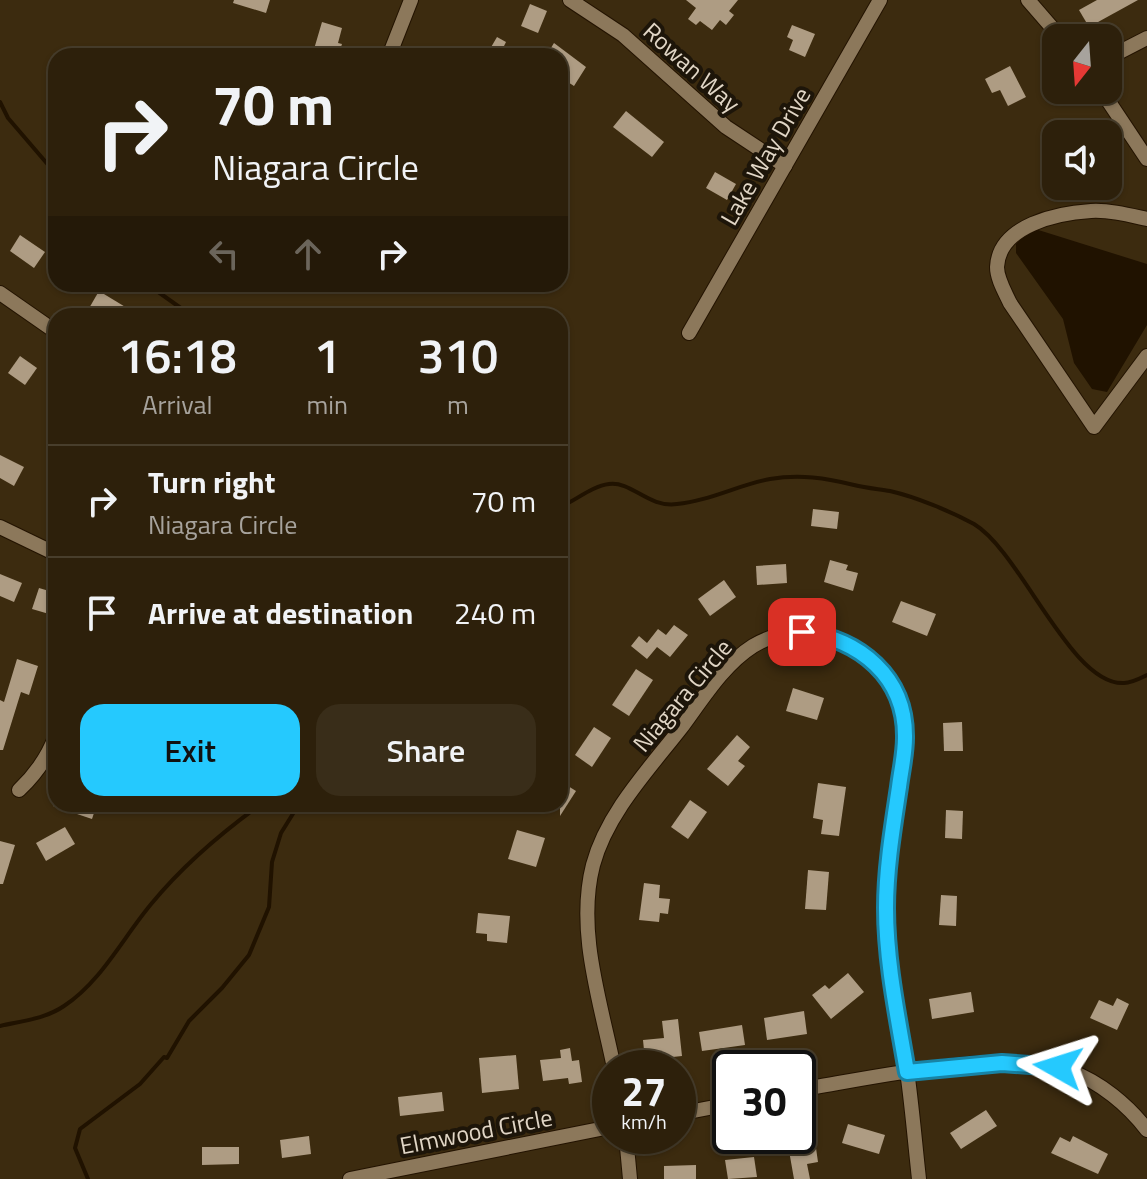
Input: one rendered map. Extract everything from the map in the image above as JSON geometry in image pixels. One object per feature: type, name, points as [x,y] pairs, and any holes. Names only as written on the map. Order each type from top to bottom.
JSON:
[{"type":"street","points":[[392,48],[411,0]]},
{"type":"street","name":"Rowan Way","points":[[570,0],[623,35],[726,127],[785,166]]},
{"type":"street","name":"Lake Way Drive","points":[[689,333],[880,0]]},
{"type":"street","points":[[1028,0],[1049,24]]},
{"type":"street","points":[[1122,51],[1147,38]]},
{"type":"street","points":[[1110,104],[1147,159]]},
{"type":"street","points":[[1147,219],[1115,212],[1090,211],[1040,222],[1017,232],[1002,250],[997,268],[1010,303],[1094,427],[1147,356]]},
{"type":"street","points":[[0,293],[48,326]]},
{"type":"street","points":[[0,527],[48,550]]},
{"type":"street","name":"Niagara Circle","points":[[610,1050],[590,947],[587,915],[588,889],[598,850],[611,822],[734,662],[748,650],[783,634],[802,632],[820,634],[846,643],[872,659],[890,681],[904,718],[905,740],[888,859],[886,909],[890,962],[919,1179]]},
{"type":"street","points":[[19,790],[35,775],[48,754]]},
{"type":"street","points":[[816,1087],[907,1072],[1002,1063],[1058,1067],[1087,1078],[1108,1092],[1147,1130]]},
{"type":"street","name":"Elmwood Circle","points":[[350,1179],[592,1131]]},
{"type":"street","points":[[628,1154],[630,1179]]},
{"type":"shaded area","points":[[1032,228],[1147,264],[1147,325],[1107,392],[1092,389],[1074,363],[1063,319],[1016,253],[1016,244]]},
{"type":"building","points":[[234,0],[270,0],[266,13],[233,3]]},
{"type":"building","points":[[686,0],[738,0],[729,11],[734,15],[726,25],[720,20],[712,30],[700,21],[696,25],[688,19],[696,8]]},
{"type":"building","points":[[1097,0],[1138,0],[1094,24],[1087,24],[1079,10]]},
{"type":"building","points":[[530,4],[547,11],[538,33],[521,26]]},
{"type":"building","points":[[322,22],[342,28],[338,43],[342,44],[341,48],[314,48]]},
{"type":"building","points":[[792,25],[815,34],[805,57],[789,50],[793,40],[787,37]]},
{"type":"building","points":[[497,37],[506,42],[503,48],[491,48]]},
{"type":"building","points":[[568,54],[586,67],[574,86],[568,82]]},
{"type":"building","points":[[1010,66],[1026,97],[1008,106],[1000,90],[992,93],[985,79]]},
{"type":"building","points":[[626,111],[664,142],[652,157],[613,127]]},
{"type":"building","points":[[715,172],[736,184],[727,200],[706,188]]},
{"type":"building","points":[[20,235],[45,252],[34,268],[10,251]]},
{"type":"building","points":[[101,292],[127,308],[89,308]]},
{"type":"building","points":[[20,356],[37,368],[25,385],[8,373]]},
{"type":"building","points":[[0,455],[24,467],[14,486],[0,478]]},
{"type":"building","points":[[813,509],[839,512],[837,529],[811,526]]},
{"type":"building","points":[[830,560],[848,565],[846,570],[858,573],[853,591],[824,582]]},
{"type":"building","points":[[786,564],[787,583],[757,585],[756,566]]},
{"type":"building","points":[[0,574],[22,583],[14,602],[0,596]]},
{"type":"building","points":[[724,580],[736,597],[710,616],[698,599]]},
{"type":"building","points":[[39,588],[48,591],[48,614],[32,609]]},
{"type":"building","points":[[901,601],[936,614],[927,636],[892,622]]},
{"type":"building","points":[[674,625],[688,635],[670,657],[657,647],[647,659],[631,646],[639,636],[647,643],[658,629],[666,635]]},
{"type":"building","points":[[17,659],[38,666],[29,695],[21,692],[3,750],[0,750],[0,700],[4,702]]},
{"type":"building","points":[[636,669],[653,680],[629,716],[612,705]]},
{"type":"building","points":[[793,688],[824,698],[817,720],[786,711]]},
{"type":"building","points":[[962,722],[963,751],[944,751],[943,723]]},
{"type":"building","points":[[594,727],[611,738],[592,767],[575,755]]},
{"type":"building","points":[[737,735],[750,747],[738,761],[745,766],[728,786],[707,769]]},
{"type":"building","points":[[818,783],[846,787],[839,836],[821,834],[823,820],[813,818]]},
{"type":"building","points":[[568,786],[576,791],[568,804]]},
{"type":"building","points":[[690,800],[707,812],[688,839],[671,827]]},
{"type":"building","points":[[946,810],[963,811],[962,839],[945,838]]},
{"type":"building","points":[[71,812],[94,812],[92,819]]},
{"type":"building","points":[[65,827],[75,844],[46,861],[36,843]]},
{"type":"building","points":[[517,830],[545,838],[536,867],[508,859]]},
{"type":"building","points":[[0,841],[15,845],[3,884],[0,884]]},
{"type":"building","points":[[808,870],[829,872],[826,910],[805,909]]},
{"type":"building","points":[[644,883],[660,885],[659,898],[670,899],[668,914],[660,913],[659,922],[639,920]]},
{"type":"building","points":[[941,895],[957,896],[956,926],[939,925]]},
{"type":"building","points":[[478,913],[510,916],[507,943],[487,941],[487,934],[476,933]]},
{"type":"building","points":[[848,973],[864,992],[831,1019],[812,995],[825,985],[829,989]]},
{"type":"building","points":[[971,992],[974,1012],[932,1019],[929,999]]},
{"type":"building","points":[[1117,998],[1129,1004],[1117,1030],[1090,1018],[1099,1000],[1113,1006]]},
{"type":"building","points":[[804,1011],[807,1034],[767,1040],[764,1018]]},
{"type":"building","points":[[678,1019],[681,1050],[644,1050],[643,1040],[664,1038],[662,1021]]},
{"type":"building","points":[[742,1025],[745,1045],[702,1051],[699,1032]]},
{"type":"building","points":[[570,1048],[572,1061],[579,1060],[582,1082],[569,1084],[568,1078],[543,1081],[540,1060],[561,1058],[560,1050]]},
{"type":"building","points":[[516,1055],[519,1089],[482,1093],[479,1058]]},
{"type":"building","points":[[442,1092],[444,1111],[400,1116],[398,1097]]},
{"type":"building","points":[[986,1110],[997,1126],[961,1149],[950,1133]]},
{"type":"building","points":[[848,1124],[885,1135],[879,1154],[842,1143]]},
{"type":"building","points":[[309,1136],[311,1154],[282,1158],[280,1140]]},
{"type":"building","points":[[1073,1136],[1108,1154],[1098,1174],[1051,1153],[1060,1137],[1070,1142]]},
{"type":"building","points":[[202,1147],[239,1147],[239,1164],[202,1165]]},
{"type":"building","points":[[816,1148],[818,1162],[807,1164],[810,1179],[794,1179],[790,1154],[816,1154]]},
{"type":"building","points":[[754,1157],[757,1177],[728,1179],[725,1160]]},
{"type":"building","points":[[696,1165],[696,1179],[664,1179],[664,1166]]},
{"type":"waterway","points":[[0,102],[8,118],[48,165]]},
{"type":"waterway","points":[[158,292],[181,308]]},
{"type":"waterway","points":[[568,503],[609,484],[625,486],[657,502],[677,504],[770,479],[792,477],[823,479],[890,491],[965,519],[992,539],[1066,641],[1085,663],[1104,678],[1124,683],[1147,675]]},
{"type":"waterway","points":[[0,1026],[49,1014],[77,996],[101,972],[177,875],[251,812]]},
{"type":"waterway","points":[[88,1179],[75,1148],[80,1129],[140,1084],[164,1057],[167,1058],[189,1021],[249,955],[269,907],[272,862],[281,833],[294,812]]},
{"type":"route","points":[[802,632],[820,634],[846,643],[872,659],[890,681],[904,718],[905,740],[888,859],[886,909],[893,988],[907,1072],[1002,1063],[1058,1067]]}]
